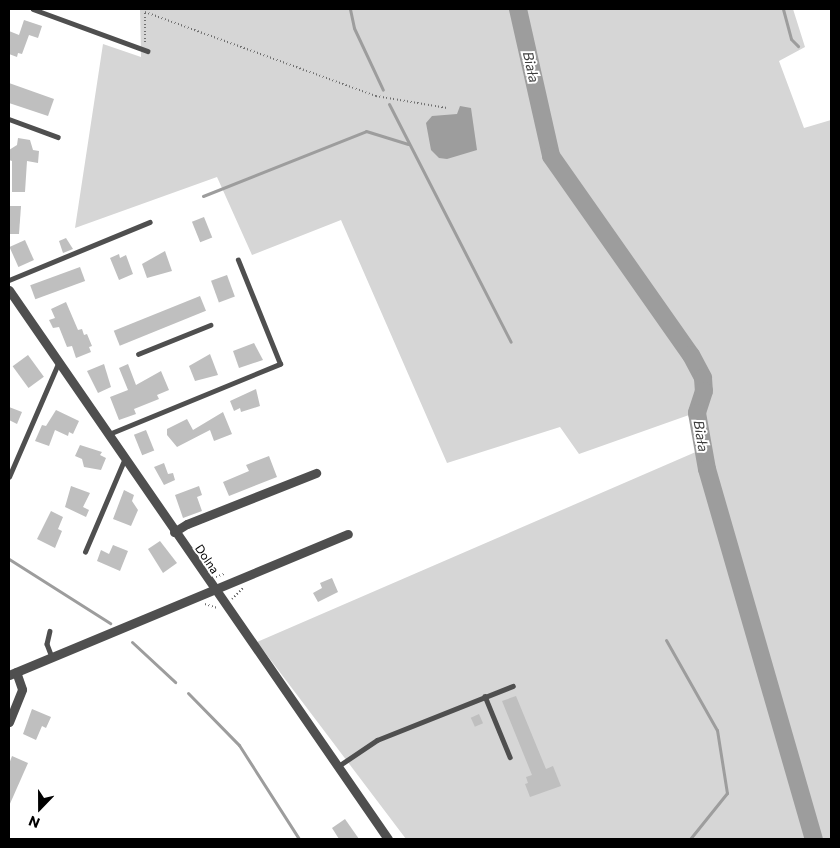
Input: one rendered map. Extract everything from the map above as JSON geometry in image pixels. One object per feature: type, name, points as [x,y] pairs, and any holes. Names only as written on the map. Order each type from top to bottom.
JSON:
[{"type":"street","name":"Dolna","points":[[9,290],[213,590],[336,768],[388,839]]},
{"type":"street","points":[[174,532],[187,524],[316,473]]},
{"type":"street","points":[[9,722],[22,689],[12,674],[348,534]]},
{"type":"lane","points":[[33,9],[148,51]]},
{"type":"lane","points":[[9,119],[58,137]]},
{"type":"lane","points":[[9,280],[150,222]]},
{"type":"lane","points":[[108,435],[280,364],[238,260]]},
{"type":"lane","points":[[138,354],[210,325]]},
{"type":"lane","points":[[9,477],[58,364]]},
{"type":"lane","points":[[85,552],[124,458]]},
{"type":"lane","points":[[50,631],[47,644],[52,658]]},
{"type":"lane","points":[[336,768],[377,740],[513,686]]},
{"type":"lane","points":[[485,696],[510,757]]},
{"type":"path","points":[[148,51],[144,12],[376,96],[447,108]]},
{"type":"path","points":[[199,605],[217,608],[251,585]]},
{"type":"shaded area","points":[[140,9],[793,9],[805,47],[779,61],[804,128],[831,120],[831,839],[406,839],[257,642],[698,451],[689,415],[579,454],[560,427],[447,463],[341,220],[252,255],[217,177],[75,228],[103,44],[141,57]]},
{"type":"shaded area","points":[[460,106],[471,108],[477,150],[447,159],[439,158],[431,150],[426,123],[432,116],[457,114]]},
{"type":"building","points":[[24,20],[42,26],[38,38],[29,35],[22,54],[18,53],[17,57],[9,54],[9,31],[19,35]]},
{"type":"building","points":[[9,83],[54,99],[48,116],[9,103]]},
{"type":"building","points":[[18,138],[30,140],[33,150],[39,151],[38,163],[27,161],[25,192],[12,192],[12,161],[9,160],[9,150],[17,145]]},
{"type":"building","points":[[9,206],[21,206],[19,234],[9,234]]},
{"type":"building","points":[[204,217],[212,237],[200,242],[192,222]]},
{"type":"building","points":[[66,238],[73,249],[63,253],[59,241]]},
{"type":"building","points":[[25,240],[34,260],[18,267],[9,247]]},
{"type":"building","points":[[165,251],[172,271],[147,278],[142,264]]},
{"type":"building","points":[[119,254],[120,258],[126,255],[133,274],[119,280],[110,258]]},
{"type":"building","points":[[80,267],[85,281],[35,299],[30,285]]},
{"type":"building","points":[[227,275],[235,297],[219,302],[211,281]]},
{"type":"building","points":[[200,296],[206,311],[120,346],[114,331]]},
{"type":"building","points":[[66,302],[78,330],[82,329],[84,335],[87,334],[92,346],[89,347],[91,352],[76,358],[72,346],[67,347],[59,327],[53,328],[49,320],[55,318],[51,309]]},
{"type":"building","points":[[254,343],[263,360],[239,368],[233,351]]},
{"type":"building","points":[[210,354],[218,375],[195,381],[189,366]]},
{"type":"building","points":[[28,355],[44,377],[28,388],[13,366]]},
{"type":"building","points":[[104,364],[111,387],[98,393],[87,371]]},
{"type":"building","points":[[128,364],[136,385],[161,371],[169,390],[157,395],[159,399],[134,409],[136,414],[119,420],[110,397],[128,390],[119,368]]},
{"type":"building","points":[[256,389],[260,406],[241,412],[240,408],[234,411],[230,401]]},
{"type":"building","points":[[9,407],[22,412],[17,424],[9,420]]},
{"type":"building","points":[[56,410],[79,421],[73,434],[69,432],[68,436],[55,430],[49,446],[35,441],[42,425],[46,426]]},
{"type":"building","points":[[223,412],[232,434],[214,441],[210,430],[177,447],[167,435],[167,429],[187,419],[193,430]]},
{"type":"building","points":[[146,430],[154,450],[142,455],[134,435]]},
{"type":"building","points":[[80,445],[102,452],[100,455],[106,458],[101,470],[84,467],[82,459],[75,456]]},
{"type":"building","points":[[269,456],[277,477],[229,496],[223,482],[249,471],[246,465]]},
{"type":"building","points":[[164,463],[168,474],[173,473],[175,480],[164,485],[154,467]]},
{"type":"building","points":[[71,486],[90,493],[83,507],[89,510],[86,517],[65,507]]},
{"type":"building","points":[[199,486],[202,495],[197,497],[202,511],[183,518],[175,495]]},
{"type":"building","points":[[124,490],[134,495],[132,501],[138,510],[131,526],[113,519]]},
{"type":"building","points":[[51,511],[63,517],[58,529],[62,531],[55,548],[37,539]]},
{"type":"building","points":[[160,541],[177,563],[163,573],[148,549]]},
{"type":"building","points":[[113,545],[128,551],[120,571],[97,561],[101,550],[109,554]]},
{"type":"building","points":[[332,578],[338,592],[318,602],[313,593],[322,588],[320,583]]},
{"type":"building","points":[[516,696],[546,769],[553,766],[561,786],[530,797],[525,784],[528,783],[526,777],[532,775],[502,701]]},
{"type":"building","points":[[32,709],[51,717],[46,728],[42,726],[36,740],[23,734]]},
{"type":"building","points":[[479,714],[483,723],[475,727],[471,718]]},
{"type":"building","points":[[12,756],[28,763],[9,806],[9,764]]},
{"type":"building","points":[[345,819],[359,839],[339,839],[332,828]]},
{"type":"waterway","points":[[350,9],[354,28],[383,90]]},
{"type":"waterway","name":"Biała","points":[[518,9],[551,156],[691,355],[703,378],[704,391],[697,413],[707,469],[814,839]]},
{"type":"waterway","points":[[783,9],[791,39],[798,46]]},
{"type":"waterway","points":[[389,104],[511,342]]},
{"type":"waterway","points":[[203,196],[366,131],[408,144]]},
{"type":"waterway","points":[[9,559],[110,623]]},
{"type":"waterway","points":[[666,640],[717,730],[727,793],[690,839]]},
{"type":"waterway","points":[[132,642],[175,682]]},
{"type":"waterway","points":[[188,693],[239,745],[299,839]]}]
